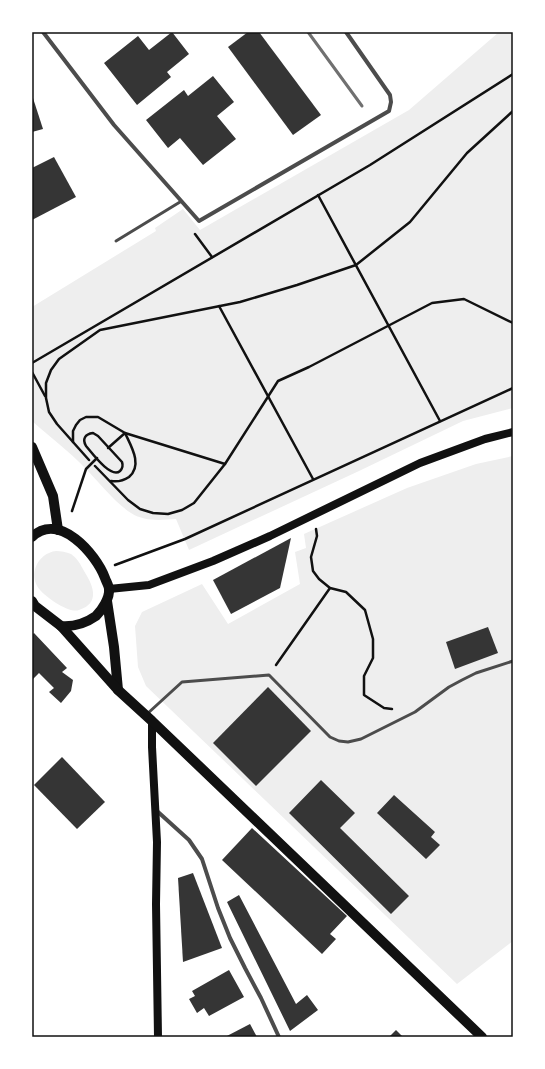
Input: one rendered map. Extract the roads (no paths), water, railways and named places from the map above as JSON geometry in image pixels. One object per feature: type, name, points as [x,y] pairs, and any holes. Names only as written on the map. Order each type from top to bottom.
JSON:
[{"type":"main road","points":[[109,590],[149,585],[219,558],[270,536],[420,463],[485,439],[513,432]]},
{"type":"main road","points":[[32,447],[53,496],[61,532]]},
{"type":"main road","points":[[32,537],[38,531],[46,529],[61,532],[74,537],[87,548],[102,570],[109,590],[106,601],[98,613],[91,619],[74,626],[61,626]]},
{"type":"main road","points":[[32,601],[35,606],[61,626],[118,690],[482,1037]]},
{"type":"main road","points":[[106,601],[114,647],[118,690]]},
{"type":"main road","points":[[149,718],[157,842],[156,904],[158,1037]]},
{"type":"street","points":[[43,32],[114,125],[199,222],[389,111],[391,102],[390,95],[346,32]]},
{"type":"street","points":[[155,809],[189,840],[202,859],[218,908],[230,938],[279,1037]]},
{"type":"lane","points":[[116,241],[180,202]]},
{"type":"lane","points":[[149,718],[182,682],[269,675],[330,737],[339,741],[348,742],[361,739],[415,712],[449,687],[476,673],[513,661]]},
{"type":"railway","points":[[308,32],[362,106]]}]
